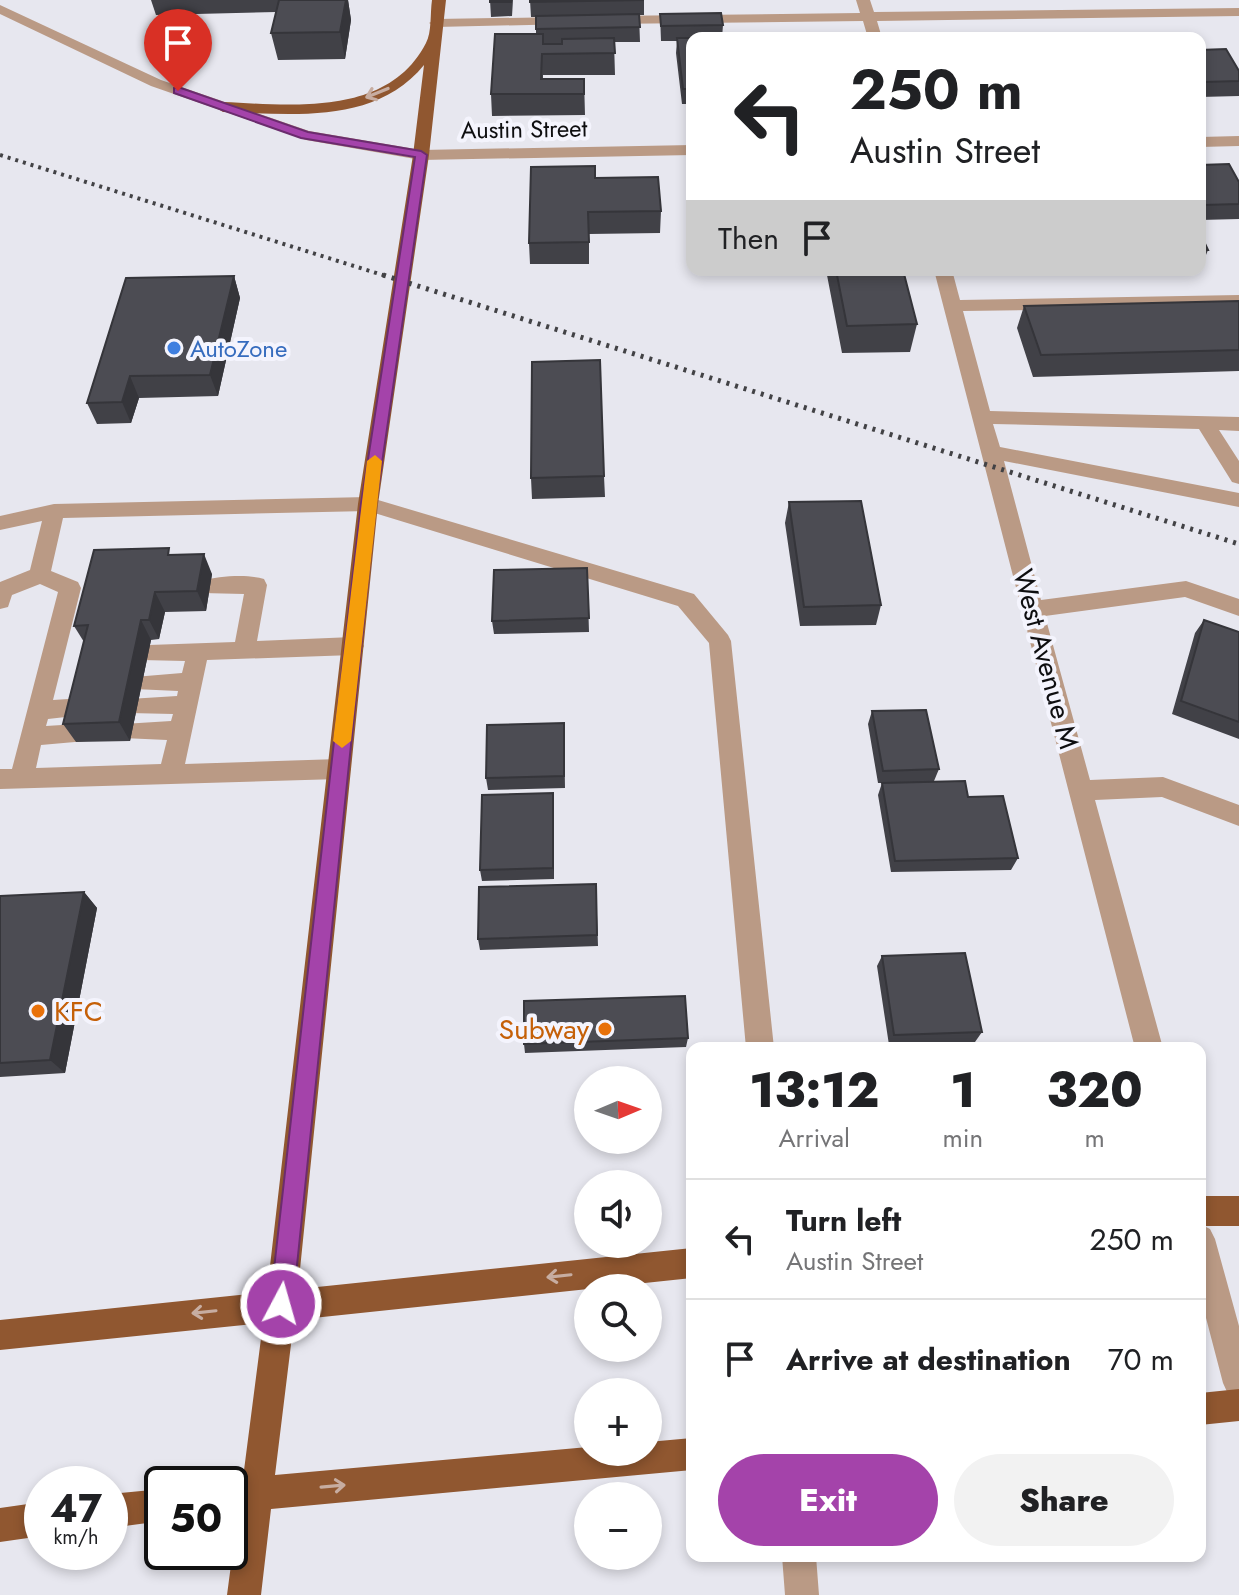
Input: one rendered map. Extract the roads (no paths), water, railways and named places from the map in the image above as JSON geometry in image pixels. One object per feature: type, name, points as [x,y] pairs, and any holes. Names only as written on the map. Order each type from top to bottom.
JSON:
[{"type":"main road","points":[[223,107],[287,108],[362,99],[387,91],[406,77],[437,22]]},
{"type":"main road","points":[[248,1470],[281,1304],[368,504],[421,155],[437,22]]},
{"type":"main road","points":[[1206,1211],[1239,1211]]},
{"type":"main road","points":[[0,1335],[686,1264]]},
{"type":"main road","points":[[1206,1408],[1239,1405]]},
{"type":"main road","points":[[248,1495],[686,1455]]},
{"type":"main road","points":[[0,1525],[24,1522]]},
{"type":"main road","points":[[244,1570],[244,1595]]},
{"type":"street","points":[[863,0],[873,32]]},
{"type":"street","name":"Austin Street","points":[[0,9],[156,83],[306,135],[421,155],[686,150]]},
{"type":"street","points":[[596,20],[1239,12]]},
{"type":"street","points":[[437,22],[580,21]]},
{"type":"street","points":[[1206,142],[1239,141]]},
{"type":"street","name":"West Avenue M","points":[[945,276],[1147,1042]]},
{"type":"street","points":[[953,306],[1239,301]]},
{"type":"street","points":[[982,417],[1239,424]]},
{"type":"street","points":[[1206,425],[1239,477]]},
{"type":"street","points":[[991,452],[1239,500]]},
{"type":"street","points":[[0,523],[54,511],[368,504],[686,600],[720,641],[759,1042]]},
{"type":"street","points":[[40,575],[54,511]]},
{"type":"street","points":[[0,601],[3,590],[40,575],[78,589],[53,656],[32,736],[10,779],[339,769]]},
{"type":"street","points":[[210,587],[256,585],[244,651]]},
{"type":"street","points":[[1032,609],[1186,589],[1239,608]]},
{"type":"street","points":[[149,654],[353,646]]},
{"type":"street","points":[[171,774],[198,652]]},
{"type":"street","points":[[53,656],[82,655]]},
{"type":"street","points":[[142,683],[189,693]]},
{"type":"street","points":[[137,706],[189,693]]},
{"type":"street","points":[[42,698],[87,696]]},
{"type":"street","points":[[131,731],[180,730]]},
{"type":"street","points":[[32,736],[78,734]]},
{"type":"street","points":[[1080,790],[1163,787],[1239,816]]},
{"type":"street","points":[[1206,1261],[1239,1383]]},
{"type":"street","points":[[799,1562],[802,1595]]},
{"type":"railway","points":[[0,155],[389,277]]},
{"type":"railway","points":[[383,275],[1239,544]]},
{"type":"place","name":"AutoZone","points":[[174,348]]},
{"type":"place","name":"KFC","points":[[38,1011]]},
{"type":"place","name":"Subway","points":[[605,1029]]}]
